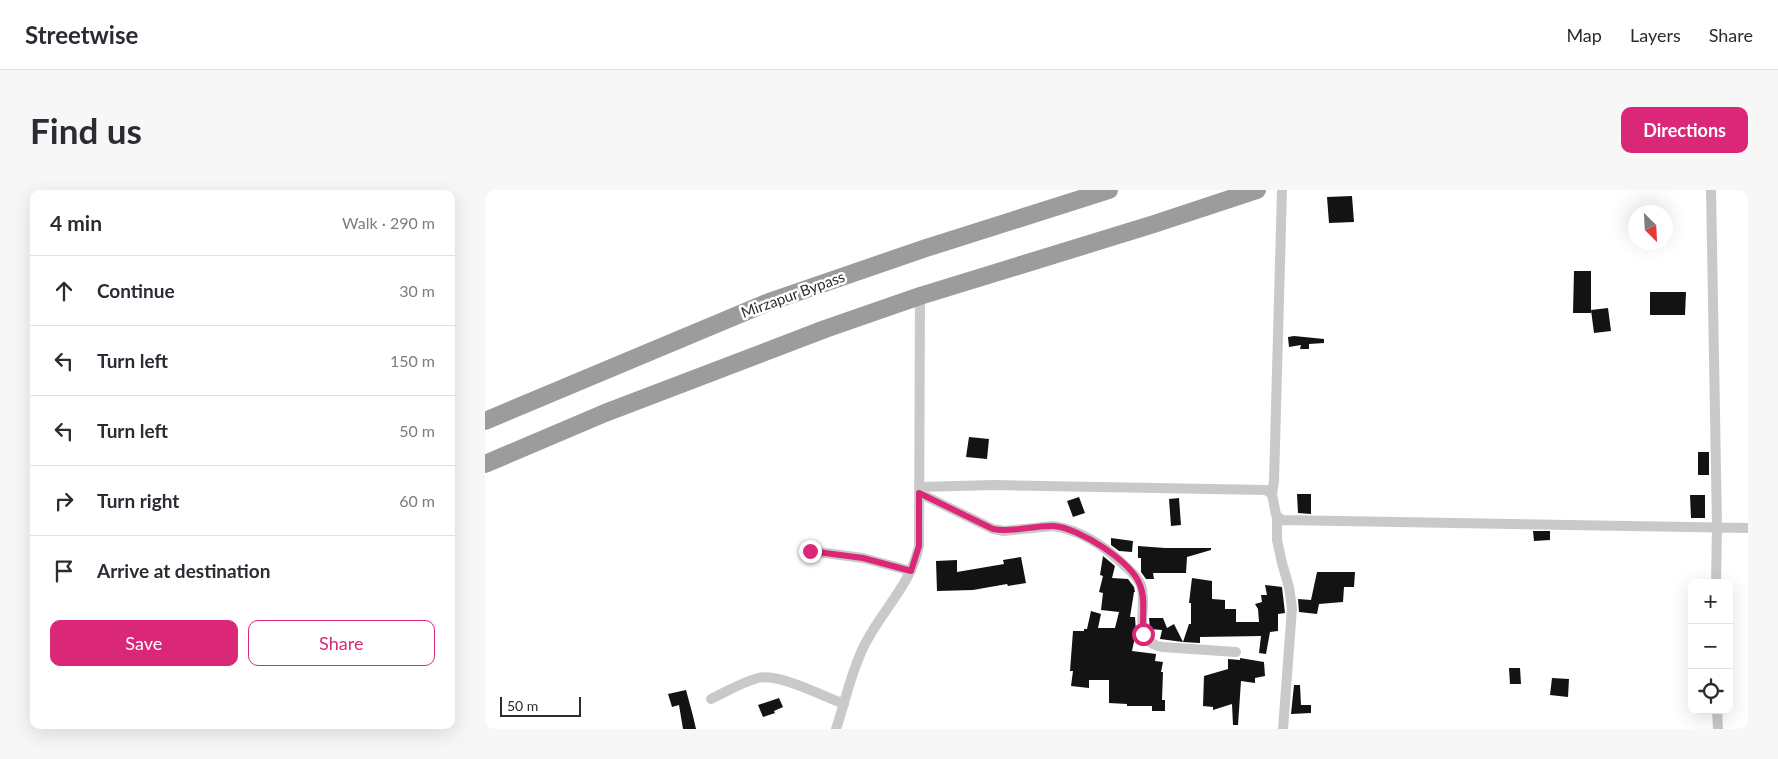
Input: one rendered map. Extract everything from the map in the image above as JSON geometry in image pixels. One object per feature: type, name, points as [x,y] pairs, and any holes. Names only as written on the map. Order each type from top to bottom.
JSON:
[{"type":"highway","name":"Mirzapur Bypass","points":[[485,421],[769,302],[926,248],[1109,190]]},
{"type":"highway","points":[[485,464],[605,413],[825,329],[920,296],[1154,224],[1257,190]]},
{"type":"street","points":[[1282,190],[1277,405],[1272,494],[1277,518],[1277,540],[1289,587],[1292,608],[1283,729]]},
{"type":"street","points":[[1711,190],[1717,527],[1716,579]]},
{"type":"street","points":[[835,729],[863,647],[911,571],[919,546],[920,296]]},
{"type":"street","points":[[919,490],[994,485],[1266,490],[1272,494]]},
{"type":"street","points":[[919,490],[993,529],[1005,531],[1053,526],[1089,538],[1111,552],[1139,582],[1142,594],[1143,634],[1147,641],[1162,647],[1236,652]]},
{"type":"street","points":[[1277,518],[1282,520],[1748,528]]},
{"type":"street","points":[[810,551],[863,558],[911,571]]},
{"type":"street","points":[[711,699],[758,678],[768,677],[782,680],[844,704]]},
{"type":"street","points":[[1717,714],[1717,729]]},
{"type":"building","points":[[1352,196],[1354,222],[1329,223],[1327,197]]},
{"type":"building","points":[[1574,271],[1591,271],[1591,313],[1573,313]]},
{"type":"building","points":[[1650,292],[1686,292],[1685,315],[1650,315]]},
{"type":"building","points":[[1608,308],[1611,331],[1594,333],[1591,310]]},
{"type":"building","points":[[1288,337],[1324,339],[1324,343],[1309,344],[1309,349],[1300,349],[1301,345],[1289,347]]},
{"type":"building","points":[[969,437],[989,439],[987,459],[966,457]]},
{"type":"building","points":[[1698,452],[1709,452],[1709,475],[1698,475]]},
{"type":"building","points":[[1297,494],[1311,494],[1311,514],[1298,513]]},
{"type":"building","points":[[1690,495],[1705,495],[1705,518],[1691,518]]},
{"type":"building","points":[[1079,497],[1085,513],[1073,517],[1067,501]]},
{"type":"building","points":[[1179,498],[1181,525],[1171,526],[1169,499]]},
{"type":"building","points":[[1533,531],[1550,531],[1550,540],[1534,541]]},
{"type":"building","points":[[1111,538],[1133,541],[1132,552],[1119,551],[1111,545]]},
{"type":"building","points":[[1138,546],[1211,548],[1211,550],[1187,557],[1186,573],[1153,573],[1154,579],[1146,579],[1141,572],[1141,558],[1138,558]]},
{"type":"building","points":[[1103,556],[1115,566],[1112,578],[1128,579],[1134,587],[1135,592],[1130,617],[1135,617],[1136,632],[1132,651],[1156,654],[1155,661],[1163,662],[1161,672],[1163,672],[1162,700],[1165,700],[1165,711],[1152,711],[1152,706],[1127,706],[1127,704],[1109,703],[1109,680],[1089,680],[1089,688],[1071,686],[1073,671],[1070,671],[1073,631],[1084,631],[1084,629],[1087,629],[1091,611],[1101,614],[1098,628],[1115,628],[1119,612],[1101,610],[1103,593],[1099,592],[1103,576],[1100,575]]},
{"type":"building","points":[[1021,557],[1026,583],[973,590],[937,591],[936,561],[957,560],[957,572],[1004,564],[1003,560]]},
{"type":"building","points":[[1317,572],[1355,572],[1354,587],[1344,587],[1343,602],[1319,604],[1317,614],[1299,612],[1298,599],[1311,600]]},
{"type":"building","points":[[1192,578],[1212,581],[1212,599],[1225,600],[1225,609],[1236,609],[1236,622],[1259,622],[1258,609],[1255,604],[1262,602],[1261,595],[1267,595],[1265,585],[1282,587],[1285,613],[1278,614],[1278,631],[1270,632],[1266,654],[1259,653],[1261,636],[1200,637],[1200,643],[1183,642],[1189,624],[1191,624],[1191,603],[1189,603]]},
{"type":"building","points":[[1149,618],[1163,618],[1167,628],[1174,624],[1183,642],[1160,639],[1162,630],[1150,629]]},
{"type":"building","points":[[1240,658],[1264,662],[1265,676],[1255,678],[1255,683],[1241,681],[1238,725],[1233,725],[1232,704],[1213,710],[1213,707],[1203,706],[1204,676],[1228,669],[1228,659],[1240,660]]},
{"type":"building","points":[[1509,668],[1520,668],[1521,684],[1510,684]]},
{"type":"building","points":[[1552,678],[1569,679],[1568,697],[1550,695]]},
{"type":"building","points":[[1294,685],[1300,685],[1301,705],[1311,705],[1311,713],[1291,714]]},
{"type":"building","points":[[686,690],[696,729],[683,729],[679,705],[672,707],[668,694]]},
{"type":"building","points":[[779,698],[783,707],[774,711],[775,713],[763,717],[758,705]]},
{"type":"route","points":[[810,551],[863,558],[911,571],[919,546],[919,493],[993,529],[1005,531],[1047,526],[1059,527],[1100,544],[1111,552],[1137,579],[1142,589],[1143,634]]}]
